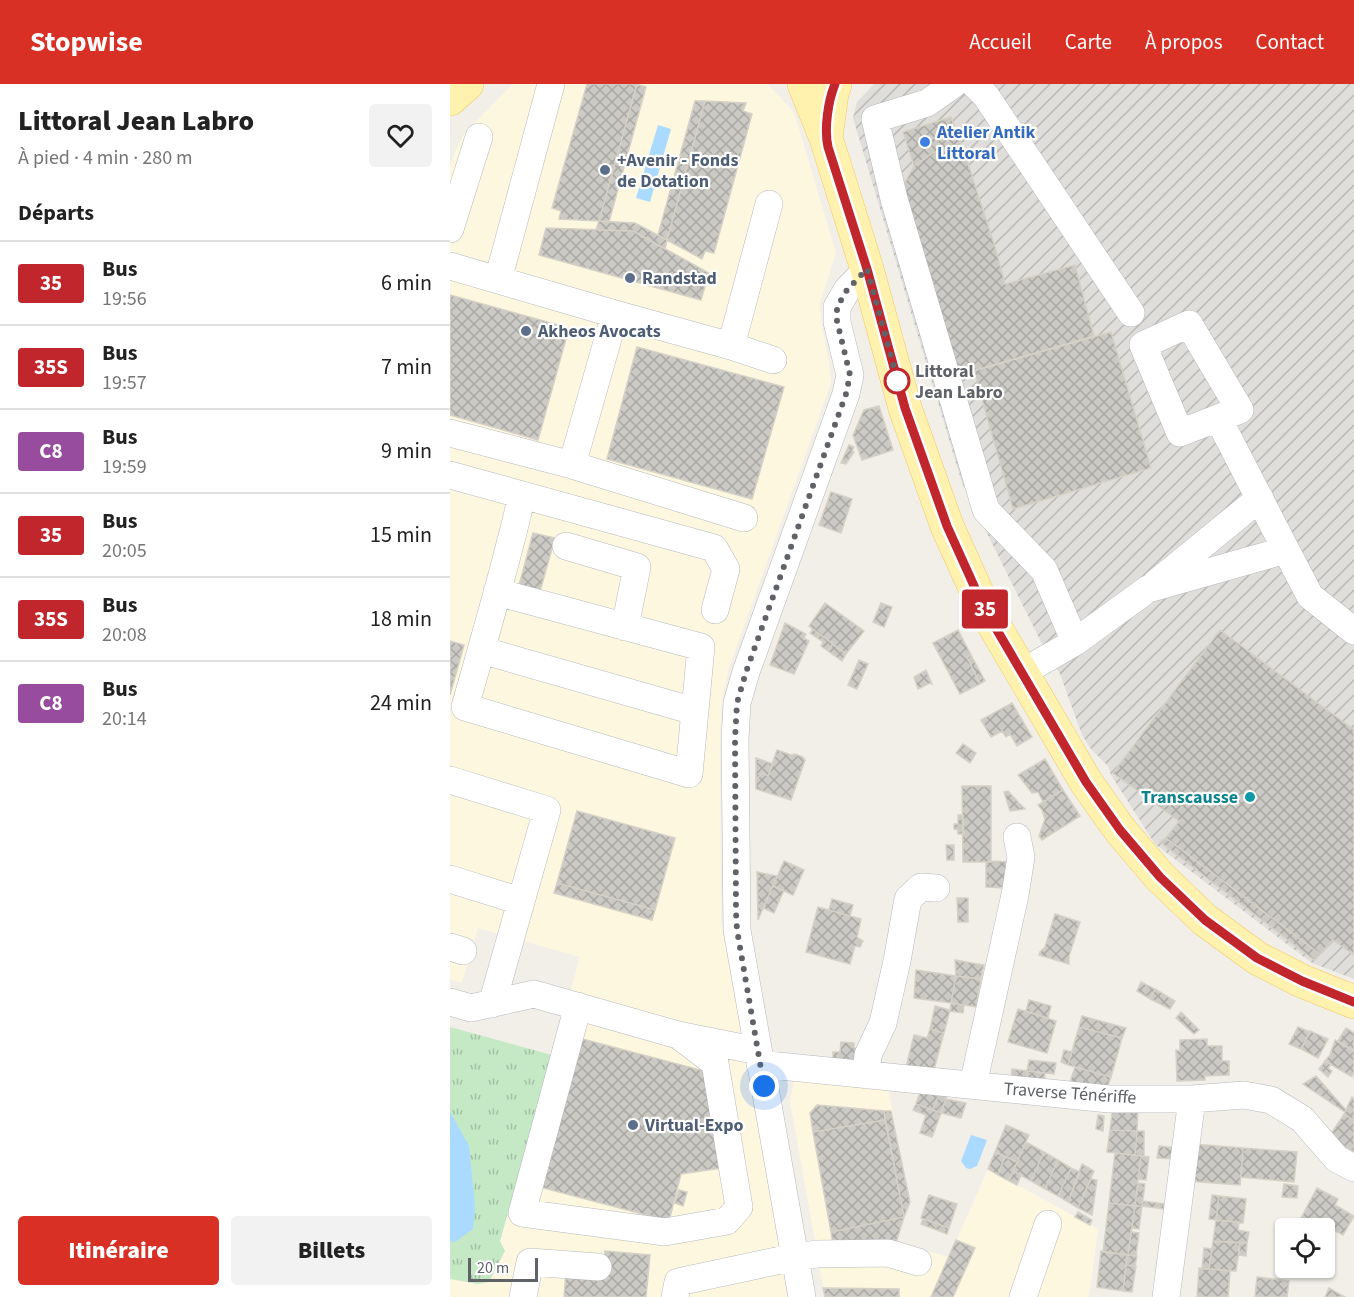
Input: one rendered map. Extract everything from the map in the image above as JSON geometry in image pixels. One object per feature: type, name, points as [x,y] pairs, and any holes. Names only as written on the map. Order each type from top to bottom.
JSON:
[{"type":"main road","points":[[450,99],[467,84]]},
{"type":"main road","points":[[804,84],[826,138],[867,269],[905,408],[947,526],[984,608],[1086,782],[1120,830],[1160,877],[1205,920],[1257,958],[1302,981],[1354,1002]]},
{"type":"main road","points":[[826,138],[832,93],[836,84]]},
{"type":"street","points":[[498,280],[551,84]]},
{"type":"street","points":[[954,84],[927,103],[875,119],[894,199],[986,510],[1044,570],[1075,642]]},
{"type":"street","points":[[974,84],[986,96],[1131,313]]},
{"type":"street","points":[[450,229],[479,137]]},
{"type":"street","points":[[731,346],[769,204]]},
{"type":"street","points":[[450,266],[773,360]]},
{"type":"street","points":[[802,1297],[759,1058],[736,913],[735,739],[737,703],[746,672],[846,394],[850,375],[837,321],[837,307],[847,290],[867,269]]},
{"type":"street","points":[[572,465],[615,314]]},
{"type":"street","points":[[1218,418],[1310,596],[1354,631]]},
{"type":"street","points":[[450,433],[572,465],[744,518]]},
{"type":"street","points":[[450,475],[714,548],[726,569],[715,610]]},
{"type":"street","points":[[497,592],[701,648],[689,774],[458,711],[481,651],[522,495]]},
{"type":"street","points":[[1023,672],[1075,642],[1148,589],[1260,498]]},
{"type":"street","points":[[566,546],[637,567],[625,627]]},
{"type":"street","points":[[1148,589],[1286,550]]},
{"type":"street","points":[[481,651],[694,711]]},
{"type":"street","points":[[450,780],[547,810],[492,1004]]},
{"type":"street","points":[[973,1085],[1015,896],[1021,857],[1017,837]]},
{"type":"street","points":[[450,879],[520,901]]},
{"type":"street","points":[[866,1075],[867,1055],[883,1023],[908,898],[921,887],[936,888]]},
{"type":"street","name":"Traverse Ténériffe","points":[[450,1002],[471,1008],[534,994],[759,1058],[866,1075],[1110,1099],[1192,1099],[1244,1095],[1271,1100],[1302,1119],[1337,1159],[1354,1168]]},
{"type":"street","points":[[572,1004],[522,1213],[665,1232],[727,1221],[739,1207],[715,1063],[678,1035]]},
{"type":"street","points":[[1166,1297],[1192,1099]]},
{"type":"street","points":[[1023,1297],[1048,1224]]},
{"type":"street","points":[[675,1297],[678,1282],[795,1257],[817,1254],[888,1253],[918,1262]]},
{"type":"street","points":[[523,1297],[530,1262],[598,1266]]},
{"type":"shaded area","points":[[513,84],[767,84],[794,112],[836,253],[820,303],[831,383],[729,668],[722,699],[720,739],[721,920],[788,1297],[450,1297],[450,1279],[478,1284],[504,1251],[500,1241],[580,957],[478,928],[462,983],[450,979],[450,167],[464,134]]},
{"type":"shaded area","points":[[874,84],[1354,84],[1354,979],[1312,963],[1155,844],[1111,775],[1108,766],[1091,749],[1082,735],[1060,674],[1041,642],[962,483],[853,118],[857,102]]},
{"type":"shaded area","points":[[795,1077],[887,1083],[910,1202],[896,1243],[949,1257],[988,1169],[1098,1229],[1089,1297],[825,1297],[790,1101]]},
{"type":"green space","points":[[450,1027],[552,1055],[500,1241],[505,1251],[489,1282],[478,1284],[450,1279]]},
{"type":"water","points":[[658,125],[671,129],[650,202],[636,198]]},
{"type":"water","points":[[450,1112],[469,1146],[475,1206],[473,1229],[455,1242],[450,1241]]},
{"type":"water","points":[[971,1135],[987,1140],[977,1166],[970,1169],[966,1168],[961,1161]]},
{"type":"building","points":[[587,84],[637,84],[599,221],[559,219],[561,211],[552,208]]},
{"type":"building","points":[[637,84],[646,87],[609,222],[599,221]]},
{"type":"building","points":[[695,101],[705,101],[667,240],[658,235]]},
{"type":"building","points":[[705,101],[746,103],[743,111],[752,114],[714,253],[705,251],[702,259],[667,240]]},
{"type":"building","points":[[951,117],[964,151],[934,152],[914,166],[903,132]]},
{"type":"building","points":[[964,151],[1005,284],[1075,265],[1094,336],[955,376],[901,194],[914,166],[934,152]]},
{"type":"building","points":[[599,221],[635,223],[667,240],[665,249],[633,231],[596,230]]},
{"type":"building","points":[[546,228],[633,231],[709,273],[701,300],[539,255]]},
{"type":"building","points":[[450,295],[569,328],[538,440],[450,415]]},
{"type":"building","points":[[1111,332],[1151,468],[1013,509],[974,371]]},
{"type":"building","points":[[637,347],[784,387],[752,499],[607,459]]},
{"type":"building","points":[[879,406],[893,450],[862,460],[853,435],[864,410]]},
{"type":"building","points":[[849,445],[854,447],[852,451],[854,452],[846,464],[841,463]]},
{"type":"building","points":[[831,492],[852,499],[841,533],[819,525]]},
{"type":"building","points":[[533,533],[555,538],[539,595],[518,589]]},
{"type":"building","points":[[825,603],[864,631],[846,654],[809,626]]},
{"type":"building","points":[[881,603],[892,607],[884,627],[873,622]]},
{"type":"building","points":[[785,623],[806,634],[804,638],[809,641],[794,674],[770,665]]},
{"type":"building","points":[[813,629],[833,644],[828,651],[821,646],[823,642],[810,633]]},
{"type":"building","points":[[958,630],[971,655],[967,657],[980,684],[960,694],[933,643]]},
{"type":"building","name":"Transcausse","points":[[1220,630],[1354,730],[1354,955],[1333,940],[1320,954],[1166,838],[1179,821],[1113,773]]},
{"type":"building","points":[[450,641],[464,645],[450,695]]},
{"type":"building","points":[[833,644],[846,654],[842,661],[828,651]]},
{"type":"building","points":[[971,655],[985,681],[980,684],[967,657]]},
{"type":"building","points":[[859,660],[868,664],[857,689],[848,685]]},
{"type":"building","points":[[926,670],[932,684],[918,689],[914,677]]},
{"type":"building","points":[[1012,703],[1032,737],[1017,746],[1010,734],[1006,737],[1002,731],[991,737],[981,720]]},
{"type":"building","points":[[963,744],[976,753],[970,763],[956,753]]},
{"type":"building","points":[[777,750],[791,755],[795,754],[805,760],[791,800],[756,789],[756,780],[762,773],[768,776]]},
{"type":"building","points":[[756,758],[773,764],[768,776],[762,773],[756,780]]},
{"type":"building","points":[[1045,759],[1063,790],[1043,802],[1038,792],[1032,793],[1018,775]]},
{"type":"building","points":[[962,786],[991,786],[991,862],[963,862]]},
{"type":"building","points":[[1063,790],[1080,816],[1042,840],[1039,836],[1045,819],[1038,805]]},
{"type":"building","points":[[1008,791],[1025,809],[1010,811],[1004,792]]},
{"type":"building","points":[[577,811],[675,838],[655,910],[557,883]]},
{"type":"building","points":[[958,815],[963,815],[964,834],[958,834],[958,830],[954,829],[954,824],[958,824]]},
{"type":"building","points":[[1166,838],[1320,954],[1314,960],[1160,842]]},
{"type":"building","points":[[946,845],[954,845],[954,860],[947,860]]},
{"type":"building","points":[[784,861],[804,870],[793,895],[773,886]]},
{"type":"building","points":[[986,862],[1011,862],[1007,888],[986,887]]},
{"type":"building","points":[[757,872],[777,876],[758,920]]},
{"type":"building","points":[[557,883],[655,910],[652,920],[554,893]]},
{"type":"building","points":[[773,886],[784,890],[774,913],[763,908]]},
{"type":"building","points":[[957,898],[968,898],[968,922],[958,922]]},
{"type":"building","points":[[832,899],[853,905],[850,916],[829,910]]},
{"type":"building","points":[[818,907],[861,919],[857,937],[863,941],[860,947],[855,946],[850,964],[806,952]]},
{"type":"building","points":[[1055,914],[1080,922],[1069,956],[1069,964],[1039,955],[1045,947]]},
{"type":"building","points":[[955,960],[984,965],[981,979],[956,976]]},
{"type":"building","points":[[916,970],[956,976],[951,1003],[914,998]]},
{"type":"building","points":[[956,976],[981,979],[976,1007],[951,1003]]},
{"type":"building","points":[[1141,982],[1155,989],[1150,999],[1137,991]]},
{"type":"building","points":[[1155,989],[1175,1001],[1170,1009],[1150,999]]},
{"type":"building","points":[[1029,1000],[1051,1006],[1048,1018],[1026,1011]]},
{"type":"building","points":[[951,1003],[964,1005],[963,1013],[950,1011]]},
{"type":"building","points":[[935,1006],[950,1010],[944,1033],[930,1029]]},
{"type":"building","points":[[1018,1009],[1056,1021],[1047,1053],[1008,1042]]},
{"type":"building","points":[[1181,1012],[1199,1030],[1194,1034],[1176,1018]]},
{"type":"building","points":[[1082,1016],[1126,1028],[1122,1038],[1079,1027]]},
{"type":"building","points":[[1079,1027],[1122,1038],[1111,1077],[1068,1065]]},
{"type":"building","points":[[1298,1027],[1310,1032],[1301,1049],[1289,1044]]},
{"type":"building","points":[[1346,1028],[1354,1033],[1354,1051],[1338,1041]]},
{"type":"building","points":[[930,1029],[944,1033],[933,1073],[905,1071],[914,1035],[927,1038]]},
{"type":"building","points":[[1310,1031],[1328,1039],[1318,1058],[1301,1049]]},
{"type":"building","name":"Virtual-Expo","points":[[575,1037],[708,1072],[721,1168],[681,1174],[669,1221],[536,1186]]},
{"type":"building","points":[[1207,1039],[1207,1046],[1222,1046],[1222,1061],[1229,1061],[1229,1075],[1205,1076],[1205,1080],[1177,1081],[1176,1050],[1180,1051],[1180,1040]]},
{"type":"building","points":[[1335,1040],[1354,1051],[1352,1077],[1325,1061],[1330,1055]]},
{"type":"building","points":[[841,1042],[854,1043],[854,1048],[862,1049],[860,1066],[833,1063],[833,1052],[840,1052]]},
{"type":"building","points":[[1064,1050],[1072,1052],[1068,1065],[1061,1062]]},
{"type":"building","points":[[1029,1060],[1056,1063],[1054,1074],[1027,1071]]},
{"type":"building","points":[[1325,1061],[1331,1064],[1328,1068],[1332,1071],[1328,1077],[1319,1069]]},
{"type":"building","points":[[1075,1067],[1111,1077],[1106,1091],[1068,1088]]},
{"type":"building","points":[[1012,1069],[1027,1071],[1026,1082],[1011,1080]]},
{"type":"building","points":[[1027,1071],[1045,1073],[1044,1083],[1026,1082]]},
{"type":"building","points":[[1316,1076],[1346,1110],[1345,1112],[1303,1084]]},
{"type":"building","points":[[922,1086],[941,1088],[933,1110],[916,1104]]},
{"type":"building","points":[[941,1088],[949,1089],[941,1113],[933,1110]]},
{"type":"building","points":[[1352,1097],[1354,1099],[1354,1120],[1344,1114]]},
{"type":"building","points":[[946,1099],[966,1103],[961,1118],[941,1113]]},
{"type":"building","points":[[916,1104],[941,1113],[932,1137],[920,1133],[926,1115],[913,1110]]},
{"type":"building","points":[[817,1105],[884,1111],[885,1120],[813,1132],[810,1113]]},
{"type":"building","points":[[1113,1105],[1138,1105],[1137,1131],[1110,1130]]},
{"type":"building","points":[[884,1111],[891,1111],[910,1202],[904,1217]]},
{"type":"building","points":[[1344,1114],[1354,1120],[1354,1152],[1329,1137]]},
{"type":"building","points":[[1098,1115],[1104,1116],[1103,1131],[1096,1129]]},
{"type":"building","points":[[885,1120],[904,1217],[831,1232],[813,1132]]},
{"type":"building","points":[[1006,1125],[1029,1135],[1017,1162],[995,1152]]},
{"type":"building","points":[[1110,1130],[1137,1131],[1135,1155],[1107,1152]]},
{"type":"building","points":[[1137,1131],[1144,1131],[1144,1156],[1135,1155]]},
{"type":"building","points":[[1026,1142],[1044,1152],[1031,1181],[1013,1171]]},
{"type":"building","points":[[1192,1144],[1243,1148],[1240,1185],[1187,1181]]},
{"type":"building","points":[[1159,1146],[1175,1148],[1174,1159],[1157,1158]]},
{"type":"building","points":[[1243,1148],[1297,1152],[1294,1182],[1241,1177]]},
{"type":"building","points":[[995,1152],[1005,1156],[998,1175],[988,1169]]},
{"type":"building","points":[[1044,1152],[1058,1160],[1045,1189],[1031,1181]]},
{"type":"building","points":[[1115,1153],[1141,1156],[1135,1206],[1109,1203]]},
{"type":"building","points":[[1005,1156],[1017,1162],[1009,1181],[998,1175]]},
{"type":"building","points":[[1141,1156],[1149,1157],[1146,1180],[1138,1179]]},
{"type":"building","points":[[1058,1160],[1071,1168],[1058,1196],[1045,1189]]},
{"type":"building","points":[[1082,1164],[1094,1171],[1078,1208],[1068,1202]]},
{"type":"building","points":[[1071,1168],[1080,1172],[1068,1202],[1058,1196]]},
{"type":"building","points":[[1013,1171],[1021,1175],[1017,1185],[1009,1181]]},
{"type":"building","points":[[1091,1179],[1097,1180],[1092,1215],[1078,1208]]},
{"type":"building","points":[[1138,1183],[1145,1184],[1142,1206],[1135,1206]]},
{"type":"building","points":[[1284,1184],[1298,1186],[1297,1198],[1282,1197]]},
{"type":"building","points":[[1317,1188],[1338,1199],[1335,1205],[1354,1216],[1343,1235],[1335,1231],[1335,1218],[1301,1218]]},
{"type":"building","points":[[679,1190],[687,1192],[683,1206],[675,1203]]},
{"type":"building","points":[[929,1195],[957,1204],[949,1228],[921,1218]]},
{"type":"building","points":[[1212,1195],[1219,1196],[1216,1220],[1209,1219]]},
{"type":"building","points":[[1219,1196],[1246,1199],[1243,1223],[1216,1220]]},
{"type":"building","points":[[1143,1201],[1164,1204],[1164,1209],[1142,1206]]},
{"type":"building","points":[[1109,1203],[1135,1206],[1128,1255],[1103,1252]]},
{"type":"building","points":[[1135,1206],[1142,1206],[1139,1229],[1132,1228]]},
{"type":"building","points":[[1078,1212],[1092,1220],[1090,1225],[1075,1217]]},
{"type":"building","points":[[904,1217],[896,1243],[833,1244],[831,1232]]},
{"type":"building","points":[[923,1219],[949,1228],[947,1234],[921,1224]]},
{"type":"building","points":[[1216,1220],[1239,1222],[1238,1230],[1249,1232],[1247,1243],[1213,1241]]},
{"type":"building","points":[[1131,1232],[1139,1233],[1136,1256],[1128,1255]]},
{"type":"building","points":[[956,1240],[975,1248],[953,1297],[931,1297]]},
{"type":"building","points":[[1213,1241],[1240,1243],[1236,1271],[1209,1269]]},
{"type":"building","points":[[1240,1243],[1247,1243],[1246,1256],[1239,1255]]},
{"type":"building","points":[[1204,1248],[1212,1249],[1209,1269],[1202,1269]]},
{"type":"building","points":[[605,1251],[650,1255],[646,1297],[564,1297],[566,1272],[603,1275]]},
{"type":"building","points":[[1101,1251],[1127,1255],[1123,1291],[1097,1287]]},
{"type":"building","points":[[1127,1255],[1137,1256],[1135,1266],[1126,1265]]},
{"type":"building","points":[[1126,1265],[1136,1266],[1132,1292],[1123,1291]]},
{"type":"building","points":[[1199,1268],[1230,1271],[1228,1297],[1197,1297]]},
{"type":"building","points":[[1257,1277],[1289,1281],[1287,1297],[1255,1297]]},
{"type":"building","points":[[823,1288],[899,1289],[899,1297],[825,1297]]},
{"type":"building","points":[[1329,1288],[1345,1297],[1325,1297]]},
{"type":"bus line","name":"35","points":[[835,84],[826,138],[828,147],[867,269],[905,408],[947,526],[984,608],[1086,782],[1120,830],[1160,877],[1205,920],[1257,958],[1302,981],[1354,1002]]},
{"type":"place","name":"Atelier Antik Littoral","points":[[925,142]]},
{"type":"place","name":"+Avenir - Fonds de Dotation","points":[[605,170]]},
{"type":"place","name":"Randstad","points":[[630,278]]},
{"type":"place","name":"Akheos Avocats","points":[[526,331]]},
{"type":"place","name":"Littoral Jean Labro","points":[[897,381]]},
{"type":"place","name":"Transcausse","points":[[1250,797]]},
{"type":"place","name":"Virtual-Expo","points":[[633,1125]]},
{"type":"route","points":[[764,1086],[737,930],[735,739],[737,703],[746,672],[846,394],[850,375],[837,321],[837,307],[847,290],[867,269],[900,389],[897,381]]}]
